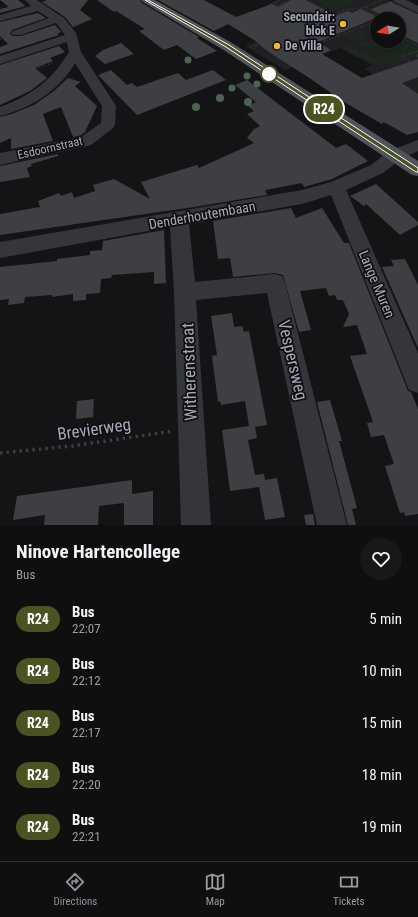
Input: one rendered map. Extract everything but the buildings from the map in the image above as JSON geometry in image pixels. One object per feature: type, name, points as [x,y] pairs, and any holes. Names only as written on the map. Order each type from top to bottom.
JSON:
[{"type":"main road","points":[[147,0],[238,53],[418,170]]},
{"type":"street","points":[[398,0],[418,10]]},
{"type":"street","points":[[0,18],[35,3]]},
{"type":"street","name":"Esdoornstraat","points":[[0,159],[86,141],[108,125],[109,106],[74,54],[70,31],[58,19],[35,3]]},
{"type":"street","points":[[16,33],[58,19]]},
{"type":"street","points":[[0,60],[72,37]]},
{"type":"street","points":[[0,112],[30,98],[46,88],[58,78],[74,54]]},
{"type":"street","name":"Denderhoutembaan","points":[[0,250],[302,197],[336,187],[377,169],[395,155],[418,145]]},
{"type":"street","name":"Lange Muren","points":[[336,187],[418,381]]},
{"type":"street","name":"Witherenstraat","points":[[179,218],[185,292],[196,525]]},
{"type":"street","name":"Vespersweg","points":[[185,292],[275,283],[332,525]]},
{"type":"path","points":[[280,0],[265,7],[301,27]]},
{"type":"path","points":[[290,0],[284,0],[273,8],[306,25],[325,42],[370,24]]},
{"type":"path","points":[[306,0],[334,14]]},
{"type":"path","points":[[238,53],[274,37],[344,10],[365,7],[382,0]]},
{"type":"path","points":[[365,7],[373,12]]},
{"type":"path","points":[[274,37],[287,39],[298,35],[310,39],[317,36]]},
{"type":"path","points":[[406,40],[418,46]]},
{"type":"path","points":[[409,61],[402,56],[418,50]]},
{"type":"path","points":[[0,82],[74,54]]},
{"type":"path","name":"Brevierweg","points":[[0,453],[72,446],[191,428]]},
{"type":"shaded area","points":[[278,0],[388,0],[418,14],[418,107],[365,69],[372,65],[340,48],[285,70],[245,46],[292,28],[259,9]]},
{"type":"shaded area","points":[[315,0],[352,0],[355,2],[334,10]]},
{"type":"shaded area","points":[[370,27],[370,36],[354,42],[344,35]]},
{"type":"shaded area","points":[[370,40],[370,48],[406,48],[406,41],[418,48],[418,55],[392,65],[359,44]]},
{"type":"shaded area","points":[[348,45],[381,61],[373,65],[341,48]]},
{"type":"bus line","name":"R24","points":[[147,0],[227,46],[418,170]]},
{"type":"place","name":"Secundair: blok E","points":[[343,24]]},
{"type":"place","name":"De Villa","points":[[277,46]]}]
